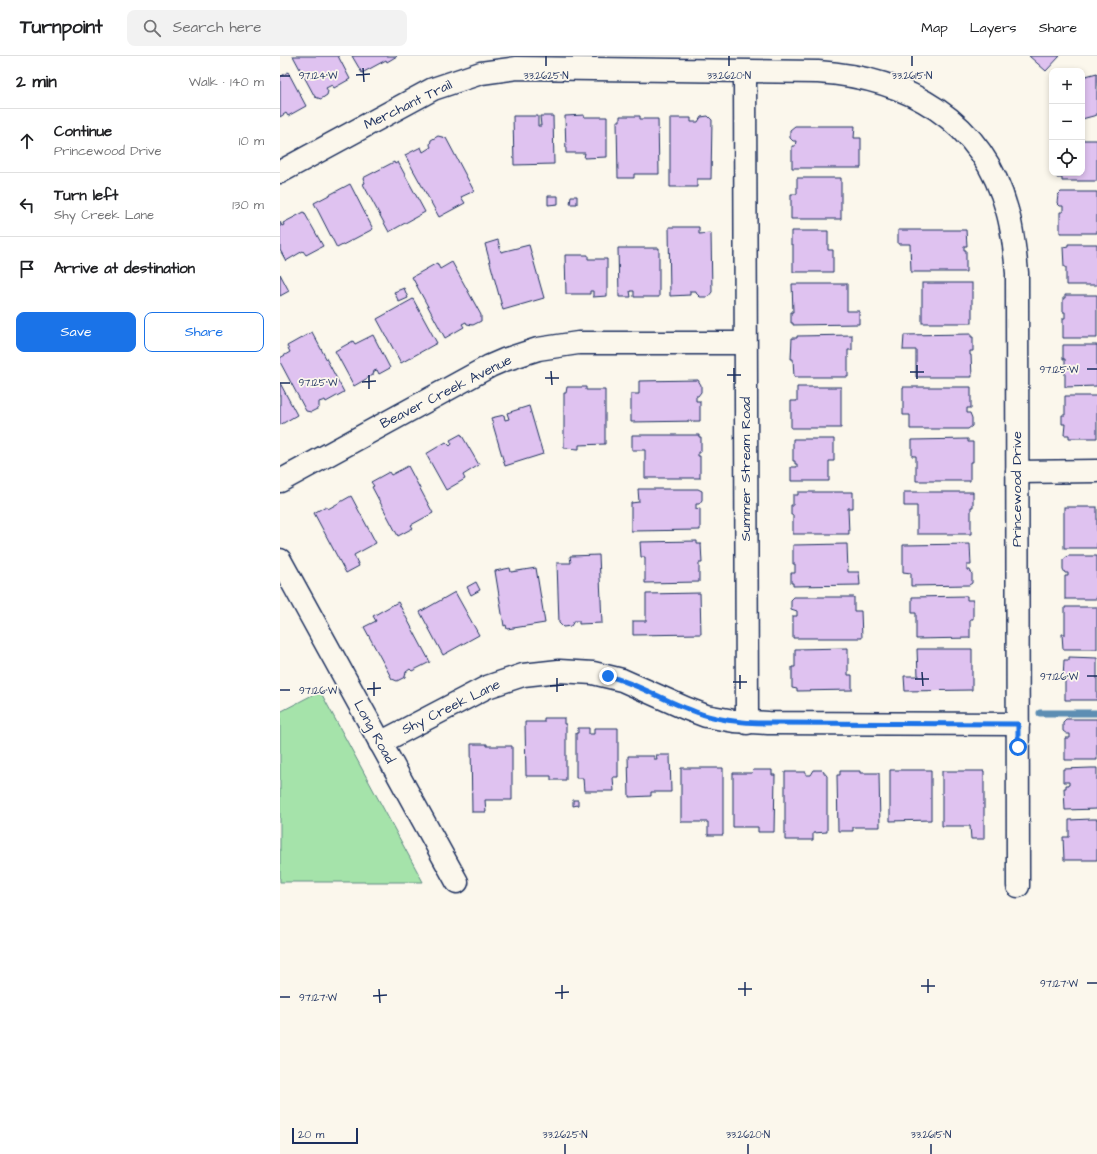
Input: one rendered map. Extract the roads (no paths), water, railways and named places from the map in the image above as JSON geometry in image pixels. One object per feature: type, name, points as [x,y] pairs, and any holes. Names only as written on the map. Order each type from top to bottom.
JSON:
[{"type":"street","name":"Merchant Trail","points":[[280,172],[421,95],[457,80],[481,73],[517,68],[818,72],[860,77],[886,84],[910,94],[944,114]]},
{"type":"street","name":"Summer Stream Road","points":[[745,72],[747,723]]},
{"type":"street","name":"Princewood Drive","points":[[944,114],[966,133],[989,166],[1000,187],[1012,233],[1017,273],[1018,886]]},
{"type":"street","name":"Beaver Creek Avenue","points":[[280,481],[471,376],[518,355],[553,346],[578,343],[745,343]]},
{"type":"street","points":[[1017,472],[1097,471]]},
{"type":"street","name":"Long Road","points":[[280,560],[457,882]]},
{"type":"street","name":"Shy Creek Lane","points":[[380,742],[488,687],[523,675],[559,671],[579,671],[608,676],[635,685],[696,712],[722,719],[747,723],[1018,724]]},
{"type":"waterway","points":[[1040,713],[1097,713]]}]
